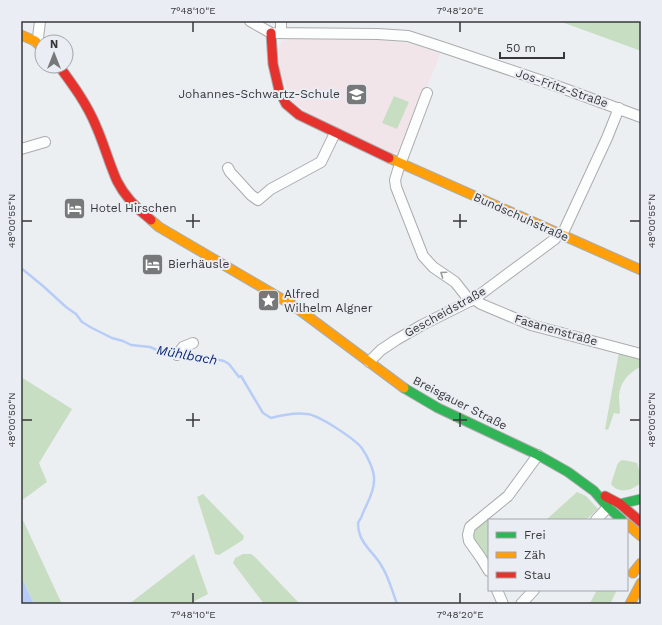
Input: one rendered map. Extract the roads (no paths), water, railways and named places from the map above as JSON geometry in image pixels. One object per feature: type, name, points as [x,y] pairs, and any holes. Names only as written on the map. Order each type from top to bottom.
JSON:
[{"type":"main road","name":"Bundschuhstraße","points":[[276,33],[273,64],[279,90],[286,104],[299,115],[401,163],[641,270]]},
{"type":"main road","points":[[21,35],[34,42]]},
{"type":"main road","name":"Breisgauer Straße","points":[[65,74],[81,97],[96,126],[117,181],[124,193],[138,210],[159,226],[294,306],[399,385],[438,408],[538,455],[568,472],[641,522]]},
{"type":"main road","points":[[613,504],[641,499]]},
{"type":"main road","name":"Breisgauer Straße","points":[[613,504],[621,519]]},
{"type":"main road","points":[[628,525],[641,536]]},
{"type":"main road","points":[[631,575],[641,563]]},
{"type":"main road","points":[[630,604],[641,583]]},
{"type":"street","points":[[38,34],[40,21]]},
{"type":"street","points":[[250,21],[276,33],[281,21]]},
{"type":"street","name":"Jos-Fritz-Straße","points":[[276,33],[378,34],[408,36],[445,47],[641,117]]},
{"type":"street","points":[[401,163],[427,93]]},
{"type":"street","name":"Gescheidstraße","points":[[369,362],[381,350],[396,340],[472,300],[560,234],[604,144],[619,108]]},
{"type":"street","points":[[228,168],[251,195],[258,200],[271,189],[321,162],[336,133]]},
{"type":"street","points":[[21,149],[45,142]]},
{"type":"street","name":"Fasanenstraße","points":[[401,163],[396,180],[396,187],[423,256],[433,267],[455,282],[472,300],[530,325],[641,354]]},
{"type":"street","points":[[488,569],[482,558],[469,541],[468,535],[470,527],[508,496],[538,455]]},
{"type":"street","points":[[597,519],[613,504]]},
{"type":"street","points":[[497,591],[503,604]]},
{"type":"street","points":[[521,604],[533,591]]},
{"type":"water","points":[[21,576],[34,604],[21,604]]},
{"type":"waterway","name":"Mühlbach","points":[[21,268],[76,314],[82,322],[92,328],[131,345],[177,352]]},
{"type":"waterway","name":"Mühlbach","points":[[182,352],[224,361],[229,364],[239,377],[241,376],[263,413],[271,418],[302,413],[312,415],[336,428],[361,447],[370,463],[374,477],[374,486],[358,523],[359,532],[364,543],[379,561],[384,570],[397,604]]},
{"type":"place","name":"Johannes-Schwartz-Schule","points":[[356,94]]},
{"type":"place","name":"Hotel Hirschen","points":[[75,208]]},
{"type":"place","name":"Bierhäusle","points":[[152,264]]},
{"type":"place","name":"Alfred Wilhelm Algner","points":[[269,301]]}]
